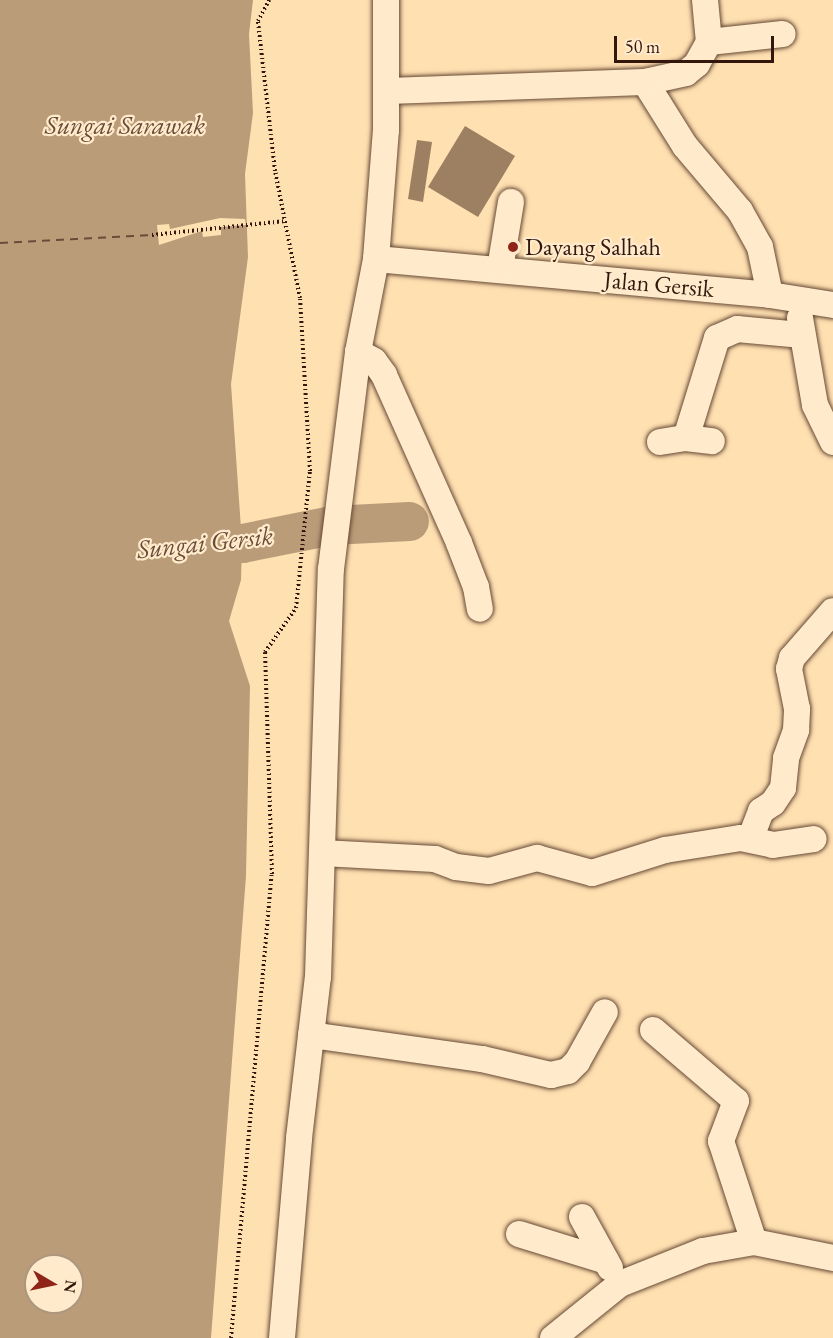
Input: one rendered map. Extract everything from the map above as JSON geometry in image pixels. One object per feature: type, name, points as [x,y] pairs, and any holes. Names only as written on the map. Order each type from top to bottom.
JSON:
[{"type":"street","points":[[282,1338],[318,977],[331,569],[358,352],[376,259],[387,91],[386,0]]},
{"type":"street","points":[[387,91],[645,82],[686,73],[697,64],[709,42],[705,0]]},
{"type":"street","points":[[709,42],[783,34]]},
{"type":"street","points":[[645,82],[685,146],[740,211],[760,247],[770,295]]},
{"type":"street","points":[[500,269],[511,202]]},
{"type":"street","name":"Jalan Gersik","points":[[376,259],[770,295],[833,305]]},
{"type":"street","points":[[799,300],[800,335],[815,405],[833,442]]},
{"type":"street","points":[[686,438],[717,338],[736,329],[800,335]]},
{"type":"street","points":[[358,352],[374,361],[384,375],[459,543],[476,587],[480,609]]},
{"type":"street","points":[[660,442],[686,438],[712,441]]},
{"type":"street","points":[[752,837],[762,811],[773,804],[783,788],[788,752],[796,730],[797,709],[789,669],[792,658],[833,611]]},
{"type":"street","points":[[322,853],[435,860],[456,867],[489,871],[537,858],[592,873],[664,850],[752,837],[773,845],[813,839]]},
{"type":"street","points":[[311,1035],[482,1059],[551,1075],[568,1071],[577,1062],[605,1012]]},
{"type":"street","points":[[653,1030],[736,1101],[721,1141],[754,1242]]},
{"type":"street","points":[[582,1217],[620,1284]]},
{"type":"street","points":[[519,1234],[606,1261]]},
{"type":"street","points":[[553,1338],[620,1284],[703,1251],[754,1242],[833,1254]]},
{"type":"path","points":[[231,1338],[272,874],[265,652],[296,608],[310,471],[300,298],[285,221],[258,21],[269,0]]},
{"type":"path","points":[[152,236],[212,226],[285,221]]},
{"type":"water","name":"Sungai Sarawak","points":[[0,0],[253,0],[249,34],[253,113],[245,174],[248,257],[231,384],[242,543],[241,580],[229,621],[250,686],[246,876],[211,1338],[0,1338]]},
{"type":"pier","points":[[220,218],[245,219],[246,225],[221,227],[221,235],[203,237],[202,231],[159,245],[157,225],[169,224],[170,229]]},
{"type":"building","points":[[465,126],[515,156],[478,217],[428,187]]},
{"type":"building","points":[[417,140],[432,142],[423,202],[408,199]]},
{"type":"waterway","name":"Sungai Gersik","points":[[188,547],[242,543],[331,525],[409,521]]},
{"type":"ferry route","points":[[0,243],[152,235]]},
{"type":"place","name":"Dayang Salhah","points":[[513,247]]}]
